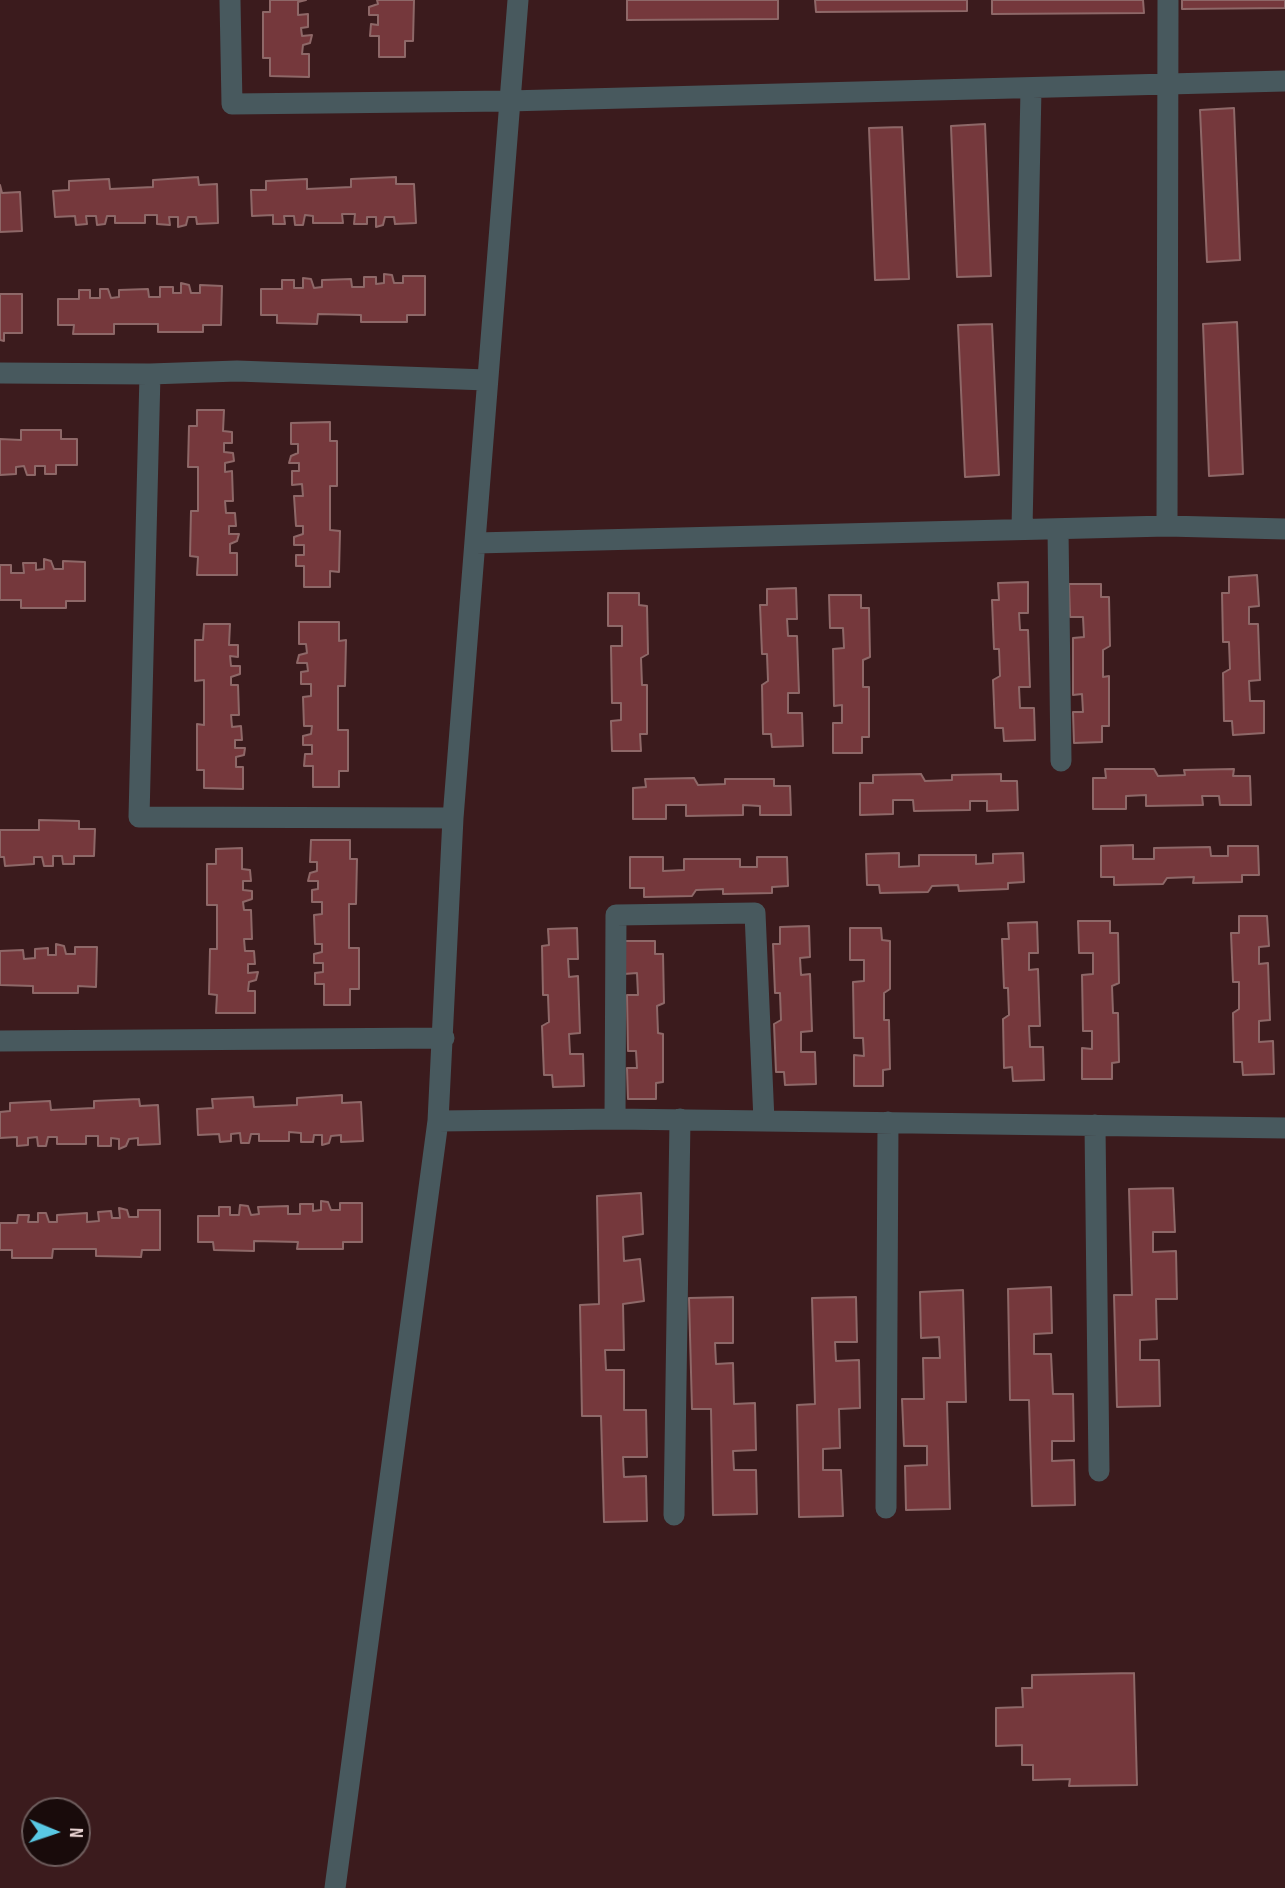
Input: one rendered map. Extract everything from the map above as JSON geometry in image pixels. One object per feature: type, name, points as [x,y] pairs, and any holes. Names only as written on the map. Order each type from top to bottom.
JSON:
[{"type":"street","points":[[230,0],[232,104],[508,101],[1285,81]]},
{"type":"street","points":[[335,1888],[438,1121],[453,818],[508,101],[519,0]]},
{"type":"street","points":[[1167,526],[1168,0]]},
{"type":"street","points":[[1023,529],[1031,89]]},
{"type":"street","points":[[0,373],[150,374],[237,371],[486,380]]},
{"type":"street","points":[[150,374],[139,817],[453,818]]},
{"type":"street","points":[[475,543],[1167,526],[1285,529]]},
{"type":"street","points":[[1058,528],[1061,761]]},
{"type":"street","points":[[615,1119],[616,915],[755,913],[764,1121]]},
{"type":"street","points":[[0,1041],[444,1038]]},
{"type":"street","points":[[438,1121],[680,1119],[1285,1128]]},
{"type":"street","points":[[674,1515],[680,1119]]},
{"type":"street","points":[[886,1508],[888,1122]]},
{"type":"street","points":[[1095,1125],[1098,1471]]},
{"type":"building","points":[[270,0],[306,0],[298,2],[298,15],[308,14],[308,27],[301,28],[302,36],[312,35],[310,43],[303,45],[302,54],[309,54],[309,77],[270,76],[270,58],[263,58],[263,12],[270,12]]},
{"type":"building","points":[[377,0],[414,0],[413,41],[405,41],[405,57],[379,57],[379,36],[370,36],[371,24],[378,25],[378,15],[369,15],[369,7],[378,4]]},
{"type":"building","points":[[627,0],[778,0],[778,19],[627,20]]},
{"type":"building","points":[[815,0],[967,0],[967,11],[816,12]]},
{"type":"building","points":[[992,0],[1143,0],[1144,13],[992,14]]},
{"type":"building","points":[[1182,0],[1285,0],[1285,8],[1182,9]]},
{"type":"building","points":[[1234,108],[1240,260],[1207,262],[1200,110]]},
{"type":"building","points":[[985,124],[991,276],[957,277],[951,126]]},
{"type":"building","points":[[902,127],[909,279],[875,280],[869,128]]},
{"type":"building","points":[[198,177],[199,185],[217,184],[218,223],[197,224],[196,217],[188,217],[186,225],[178,227],[178,217],[169,217],[170,225],[157,224],[157,215],[145,215],[145,223],[115,223],[115,216],[107,216],[105,224],[97,225],[96,216],[86,216],[87,224],[76,225],[75,216],[55,217],[53,191],[69,190],[69,181],[109,179],[110,189],[153,187],[153,180]]},
{"type":"building","points":[[396,177],[396,184],[414,184],[416,223],[395,224],[394,217],[385,217],[383,225],[376,227],[376,217],[367,217],[367,224],[354,224],[355,214],[342,214],[343,223],[313,223],[313,216],[305,215],[303,225],[295,225],[294,216],[284,216],[285,224],[273,224],[273,215],[252,216],[251,190],[266,190],[266,181],[307,179],[307,189],[351,187],[351,179]]},
{"type":"building","points":[[0,185],[2,193],[20,192],[22,231],[0,232]]},
{"type":"building","points":[[384,274],[392,275],[394,283],[403,283],[403,276],[425,276],[425,315],[407,315],[407,322],[361,322],[361,315],[318,314],[317,324],[277,323],[277,315],[261,315],[261,289],[282,289],[282,280],[294,280],[294,288],[303,288],[303,278],[311,279],[314,288],[322,287],[322,280],[351,279],[352,287],[364,287],[364,277],[376,277],[376,284],[384,283]]},
{"type":"building","points":[[181,283],[189,285],[191,293],[200,293],[200,285],[222,286],[221,325],[203,325],[203,332],[158,332],[158,324],[114,324],[114,334],[73,334],[74,325],[58,325],[58,299],[79,299],[79,290],[90,290],[90,298],[100,298],[100,289],[108,289],[111,298],[119,297],[119,290],[148,289],[149,297],[160,297],[160,287],[173,287],[173,293],[181,293]]},
{"type":"building","points":[[0,294],[22,294],[22,333],[4,333],[4,341],[0,340]]},
{"type":"building","points":[[1237,322],[1243,474],[1209,476],[1203,324]]},
{"type":"building","points":[[992,324],[999,475],[965,477],[958,325]]},
{"type":"building","points":[[197,410],[224,410],[223,431],[232,432],[232,443],[224,443],[224,452],[233,453],[234,461],[225,463],[225,472],[232,471],[233,501],[225,501],[226,513],[235,513],[236,526],[229,526],[229,534],[239,534],[237,541],[230,544],[230,553],[237,553],[237,575],[197,575],[198,557],[190,556],[191,511],[198,511],[198,467],[188,467],[189,426],[197,426]]},
{"type":"building","points":[[330,422],[330,441],[337,441],[337,486],[330,486],[330,530],[340,531],[339,572],[330,571],[330,587],[304,587],[304,566],[296,566],[296,555],[304,555],[304,545],[294,545],[294,537],[303,534],[303,526],[296,526],[294,496],[303,496],[302,484],[292,485],[292,471],[299,471],[299,463],[289,463],[291,456],[298,453],[298,444],[291,444],[291,423]]},
{"type":"building","points":[[21,430],[61,430],[61,439],[77,439],[77,465],[56,465],[56,474],[45,474],[45,466],[35,466],[35,475],[27,475],[24,466],[16,467],[16,474],[0,475],[0,439],[21,440]]},
{"type":"building","points":[[44,559],[51,561],[54,569],[63,569],[63,561],[85,562],[85,601],[66,601],[66,608],[21,608],[21,600],[0,600],[0,565],[11,565],[11,573],[24,573],[23,563],[36,563],[36,570],[44,569]]},
{"type":"building","points":[[1257,575],[1259,606],[1249,607],[1249,624],[1258,624],[1260,680],[1249,681],[1250,701],[1264,701],[1264,733],[1233,735],[1232,721],[1224,721],[1223,673],[1230,669],[1229,642],[1223,642],[1222,593],[1229,593],[1229,577]]},
{"type":"building","points":[[1028,582],[1028,613],[1019,613],[1020,630],[1028,630],[1030,687],[1019,687],[1020,708],[1034,708],[1035,740],[1004,741],[1003,728],[995,728],[993,680],[1000,676],[999,649],[994,649],[992,600],[999,600],[998,583]]},
{"type":"building","points":[[1069,584],[1101,584],[1101,597],[1109,597],[1110,646],[1103,650],[1103,677],[1109,676],[1109,726],[1102,726],[1102,742],[1074,743],[1073,712],[1083,712],[1082,694],[1073,695],[1073,638],[1084,637],[1083,617],[1070,617]]},
{"type":"building","points":[[796,588],[797,619],[787,619],[788,636],[797,636],[799,693],[788,693],[788,713],[802,713],[803,746],[772,747],[771,734],[763,734],[762,685],[768,681],[767,654],[762,654],[760,605],[767,605],[767,589]]},
{"type":"building","points":[[608,593],[639,593],[639,605],[647,606],[648,654],[641,658],[642,685],[647,685],[647,734],[640,734],[641,751],[612,751],[611,721],[621,720],[621,703],[612,703],[611,646],[622,646],[622,626],[608,626]]},
{"type":"building","points":[[829,595],[861,595],[861,608],[869,608],[870,657],[863,660],[863,687],[869,687],[869,737],[862,737],[862,753],[833,753],[833,723],[842,723],[842,705],[834,706],[833,649],[844,648],[843,628],[830,628]]},
{"type":"building","points":[[299,622],[339,622],[339,641],[346,640],[345,686],[338,686],[338,730],[348,730],[348,771],[339,771],[339,787],[313,787],[313,766],[304,766],[305,754],[312,754],[312,745],[303,745],[303,736],[311,734],[312,726],[304,726],[303,697],[311,696],[311,684],[301,684],[301,672],[308,671],[307,663],[297,663],[299,655],[307,653],[306,644],[299,644]]},
{"type":"building","points":[[204,624],[230,624],[229,645],[238,645],[238,657],[230,656],[231,666],[240,666],[240,674],[231,677],[231,685],[238,685],[239,715],[231,715],[232,727],[241,726],[242,740],[235,740],[235,748],[245,748],[244,755],[236,757],[236,767],[243,767],[243,789],[204,788],[204,770],[197,770],[197,724],[204,725],[204,680],[195,681],[195,640],[203,640]]},
{"type":"building","points":[[1105,769],[1154,769],[1158,776],[1185,775],[1184,770],[1234,769],[1233,776],[1250,776],[1251,805],[1220,805],[1219,796],[1202,796],[1203,805],[1146,806],[1146,795],[1126,796],[1126,809],[1093,809],[1093,778],[1106,778]]},
{"type":"building","points":[[921,774],[925,781],[952,780],[952,775],[1001,774],[1001,781],[1017,781],[1018,810],[987,811],[987,801],[970,801],[970,810],[914,811],[913,800],[893,800],[893,814],[860,815],[860,783],[873,783],[873,775]]},
{"type":"building","points":[[694,778],[698,785],[725,784],[725,779],[774,779],[774,786],[790,786],[791,815],[760,815],[760,806],[743,805],[743,815],[686,816],[686,805],[666,805],[666,819],[633,819],[633,788],[646,787],[645,779]]},
{"type":"building","points":[[39,820],[79,821],[79,829],[95,829],[94,856],[74,856],[74,864],[63,864],[62,856],[53,856],[53,866],[44,866],[42,857],[34,857],[34,864],[5,866],[4,857],[0,857],[0,830],[39,830]]},
{"type":"building","points":[[311,840],[350,840],[350,859],[357,859],[356,904],[349,904],[349,948],[359,948],[359,989],[350,989],[350,1005],[324,1005],[324,984],[315,984],[315,973],[323,972],[323,963],[314,963],[314,954],[322,952],[322,944],[315,944],[314,915],[322,914],[322,902],[312,902],[312,890],[318,889],[318,881],[308,881],[310,873],[317,871],[317,862],[310,862]]},
{"type":"building","points":[[1133,845],[1133,859],[1154,859],[1154,848],[1210,847],[1211,856],[1228,856],[1228,846],[1258,846],[1259,875],[1242,875],[1242,882],[1193,883],[1194,877],[1167,878],[1163,884],[1114,885],[1114,877],[1101,877],[1101,846]]},
{"type":"building","points":[[242,848],[242,869],[250,870],[251,881],[243,881],[243,890],[252,891],[252,899],[243,902],[244,910],[251,910],[252,939],[244,939],[245,951],[254,951],[255,964],[248,964],[248,973],[258,972],[256,980],[249,982],[248,991],[255,991],[255,1013],[216,1013],[217,995],[209,994],[210,949],[217,949],[217,905],[207,905],[207,864],[216,864],[216,849]]},
{"type":"building","points":[[899,853],[899,867],[919,866],[919,855],[976,855],[976,864],[993,863],[993,854],[1023,853],[1024,882],[1008,883],[1008,889],[959,891],[958,885],[932,886],[928,892],[880,893],[879,885],[867,885],[866,854]]},
{"type":"building","points":[[630,857],[663,857],[663,871],[684,870],[684,859],[740,859],[740,867],[757,867],[757,857],[787,857],[788,886],[772,887],[772,893],[723,894],[723,889],[696,890],[692,896],[644,897],[644,888],[630,888]]},
{"type":"building","points":[[1239,916],[1267,916],[1269,946],[1259,947],[1259,964],[1268,963],[1270,1020],[1259,1021],[1259,1042],[1273,1041],[1274,1074],[1243,1075],[1242,1062],[1234,1062],[1233,1013],[1239,1009],[1239,982],[1233,982],[1231,933],[1239,933]]},
{"type":"building","points":[[1078,921],[1110,921],[1110,933],[1118,933],[1119,983],[1112,986],[1113,1013],[1118,1013],[1119,1062],[1112,1063],[1112,1079],[1082,1079],[1082,1048],[1092,1049],[1092,1031],[1083,1031],[1082,975],[1093,974],[1093,953],[1079,953]]},
{"type":"building","points":[[1037,922],[1038,953],[1029,953],[1029,970],[1038,969],[1040,1026],[1029,1026],[1030,1047],[1043,1047],[1044,1080],[1013,1081],[1012,1067],[1004,1068],[1003,1019],[1009,1015],[1008,988],[1004,988],[1002,939],[1009,939],[1008,923]]},
{"type":"building","points":[[809,926],[810,957],[800,958],[801,975],[810,974],[812,1031],[801,1032],[801,1052],[815,1052],[816,1084],[785,1085],[784,1072],[776,1072],[774,1024],[781,1020],[780,993],[775,993],[773,944],[780,944],[780,927]]},
{"type":"building","points":[[577,928],[578,959],[568,959],[569,977],[578,976],[580,1033],[569,1034],[570,1054],[583,1054],[584,1086],[553,1087],[552,1075],[544,1075],[542,1026],[549,1022],[548,995],[543,995],[542,946],[549,945],[548,929]]},
{"type":"building","points":[[850,928],[881,928],[882,940],[890,941],[890,989],[884,993],[884,1020],[889,1020],[890,1069],[883,1070],[883,1086],[854,1086],[854,1055],[864,1056],[863,1038],[854,1038],[853,982],[864,981],[864,960],[850,960]]},
{"type":"building","points":[[623,941],[655,941],[655,954],[663,954],[664,1003],[657,1006],[658,1033],[663,1034],[663,1082],[656,1083],[656,1099],[628,1099],[627,1068],[637,1068],[636,1051],[628,1051],[627,995],[638,995],[637,973],[624,974]]},
{"type":"building","points":[[56,944],[64,946],[66,954],[75,954],[75,947],[97,947],[96,987],[78,986],[78,993],[33,993],[33,986],[0,985],[0,951],[23,950],[24,959],[35,958],[35,949],[48,948],[48,955],[56,955]]},
{"type":"building","points":[[342,1095],[342,1103],[361,1102],[363,1141],[341,1142],[341,1135],[331,1136],[329,1143],[322,1145],[322,1135],[314,1135],[313,1142],[301,1142],[301,1133],[289,1132],[289,1141],[259,1141],[259,1134],[251,1134],[249,1143],[241,1143],[240,1133],[231,1134],[231,1141],[220,1142],[219,1134],[198,1135],[197,1109],[213,1108],[212,1099],[253,1097],[254,1107],[297,1105],[297,1098]]},
{"type":"building","points":[[139,1099],[140,1106],[158,1105],[160,1144],[138,1145],[138,1138],[129,1139],[126,1146],[119,1149],[119,1139],[111,1138],[111,1146],[98,1146],[98,1136],[86,1136],[86,1144],[57,1144],[57,1137],[48,1137],[46,1146],[38,1146],[37,1137],[28,1138],[28,1145],[17,1146],[17,1137],[0,1138],[0,1112],[10,1111],[10,1103],[50,1101],[51,1110],[94,1108],[94,1101]]},
{"type":"building","points":[[1173,1188],[1175,1232],[1153,1232],[1153,1252],[1176,1251],[1177,1299],[1156,1299],[1157,1339],[1140,1340],[1140,1360],[1159,1360],[1160,1406],[1117,1407],[1114,1295],[1132,1295],[1129,1189]]},
{"type":"building","points":[[641,1193],[643,1234],[623,1237],[624,1261],[640,1259],[644,1301],[623,1304],[624,1350],[605,1350],[606,1370],[624,1370],[624,1410],[646,1410],[647,1457],[623,1457],[624,1477],[646,1476],[647,1521],[604,1522],[601,1416],[582,1416],[580,1305],[599,1304],[597,1196]]},
{"type":"building","points":[[321,1201],[328,1202],[331,1210],[340,1210],[340,1203],[362,1203],[362,1242],[343,1242],[343,1249],[297,1249],[298,1242],[254,1241],[254,1251],[214,1250],[213,1242],[198,1242],[198,1216],[219,1216],[219,1207],[230,1207],[230,1215],[239,1215],[240,1205],[248,1206],[251,1215],[259,1214],[258,1207],[288,1206],[288,1214],[300,1214],[300,1204],[313,1204],[313,1211],[321,1210]]},
{"type":"building","points":[[119,1208],[127,1210],[129,1217],[138,1217],[138,1210],[160,1210],[160,1250],[142,1250],[141,1257],[96,1256],[96,1249],[53,1249],[52,1258],[12,1258],[12,1250],[0,1250],[0,1223],[17,1223],[18,1215],[29,1215],[28,1222],[38,1222],[38,1213],[46,1213],[49,1222],[57,1222],[57,1215],[87,1213],[87,1222],[99,1221],[98,1212],[111,1211],[112,1218],[120,1218]]},
{"type":"building","points":[[1051,1287],[1052,1333],[1034,1334],[1034,1354],[1051,1354],[1053,1394],[1073,1394],[1074,1441],[1052,1441],[1052,1461],[1074,1460],[1075,1505],[1032,1506],[1029,1400],[1010,1400],[1008,1289]]},
{"type":"building","points":[[963,1290],[966,1402],[947,1402],[950,1509],[906,1510],[905,1466],[927,1465],[927,1446],[904,1446],[902,1399],[924,1399],[923,1358],[940,1358],[939,1337],[921,1338],[920,1292]]},
{"type":"building","points":[[733,1297],[733,1343],[715,1343],[716,1364],[733,1363],[734,1404],[755,1403],[756,1450],[733,1451],[734,1470],[756,1470],[757,1514],[713,1515],[711,1409],[692,1409],[689,1298]]},
{"type":"building","points":[[856,1297],[857,1342],[835,1342],[836,1361],[859,1360],[860,1408],[839,1409],[840,1448],[823,1449],[823,1470],[841,1470],[843,1516],[799,1517],[797,1405],[815,1404],[812,1298]]},
{"type":"building","points":[[1134,1673],[1137,1785],[1069,1786],[1070,1779],[1033,1780],[1033,1765],[1022,1765],[1022,1745],[996,1746],[996,1708],[1023,1707],[1022,1688],[1032,1688],[1032,1675]]}]
